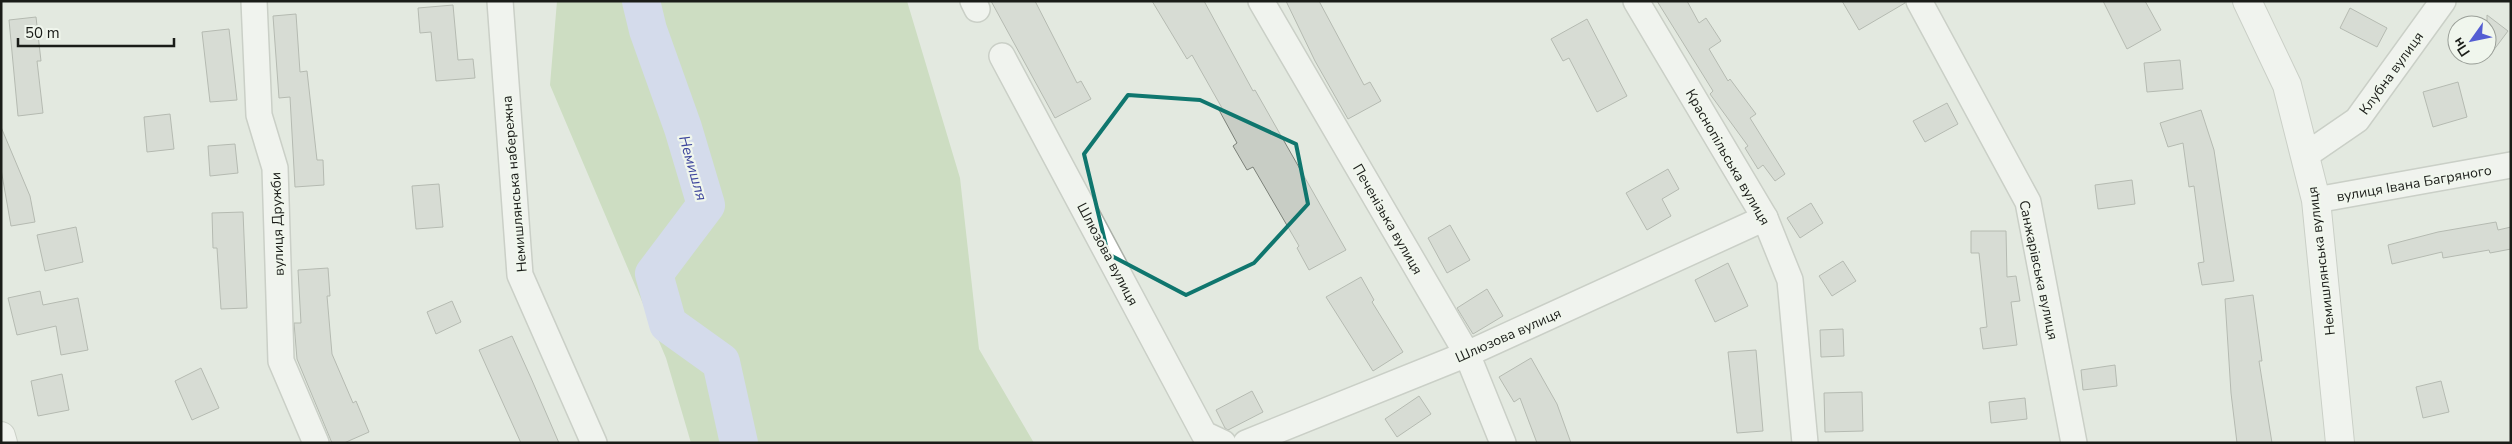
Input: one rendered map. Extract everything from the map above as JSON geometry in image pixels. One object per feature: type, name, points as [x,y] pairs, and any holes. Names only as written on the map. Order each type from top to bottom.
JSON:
[{"type":"street","name":"вулиця Дружби","points":[[254,1],[259,115],[275,168],[281,361],[316,443]]},
{"type":"street","name":"Немишлянська набережна","points":[[500,1],[520,275],[594,443]]},
{"type":"street","name":"Печенізька вулиця","points":[[1261,1],[1467,354],[1503,443]]},
{"type":"street","name":"Краснопільська вулиця","points":[[1636,1],[1765,218],[1790,280],[1805,443]]},
{"type":"street","name":"Санжарівська вулиця","points":[[1919,1],[2028,202],[2074,443]]},
{"type":"street","name":"Немишлянська вулиця","points":[[2247,1],[2287,85],[2316,200],[2340,443]]},
{"type":"street","name":"Клубна вулиця","points":[[2306,155],[2356,120],[2443,1]]},
{"type":"street","name":"Шлюзова вулиця","points":[[1002,56],[1204,434],[1223,443]]},
{"type":"street","name":"вулиця Івана Багряного","points":[[2316,200],[2511,165]]},
{"type":"street","name":"Шлюзова вулиця","points":[[1246,443],[1467,354],[1765,218]]},
{"type":"street","points":[[1,436],[3,443]]},
{"type":"highlighted area","points":[[1128,95],[1200,100],[1296,144],[1308,204],[1254,263],[1186,295],[1108,254],[1084,154]]},
{"type":"green space","points":[[557,1],[907,1],[960,178],[979,349],[1034,443],[691,443],[666,358],[550,85]]},
{"type":"building","points":[[991,1],[1035,1],[1077,83],[1081,81],[1091,99],[1055,118]]},
{"type":"building","points":[[1152,1],[1204,1],[1253,91],[1255,90],[1346,250],[1309,270],[1297,248],[1299,246],[1253,167],[1247,170],[1233,146],[1237,143],[1219,110],[1222,108],[1192,55],[1187,59]]},
{"type":"building","points":[[1286,1],[1319,1],[1364,85],[1370,82],[1381,101],[1348,119],[1315,61]]},
{"type":"building","points":[[1657,1],[1687,1],[1699,23],[1706,18],[1721,41],[1709,49],[1728,81],[1730,79],[1756,114],[1750,118],[1785,174],[1775,181],[1763,165],[1758,169],[1745,148],[1748,146],[1710,94],[1713,91]]},
{"type":"building","points":[[1842,1],[1905,1],[1905,3],[1859,30]]},
{"type":"building","points":[[2103,1],[2145,1],[2161,30],[2127,49]]},
{"type":"building","points":[[453,5],[458,60],[473,59],[475,78],[436,81],[431,32],[420,33],[418,8]]},
{"type":"building","points":[[2350,8],[2387,28],[2377,47],[2340,28]]},
{"type":"building","points":[[296,14],[300,72],[307,71],[317,160],[323,160],[324,185],[295,187],[290,97],[279,98],[273,16]]},
{"type":"building","points":[[36,17],[41,61],[37,61],[43,113],[18,116],[9,20]]},
{"type":"building","points":[[1587,19],[1627,96],[1597,112],[1569,58],[1563,61],[1551,39]]},
{"type":"building","points":[[2497,23],[2508,31],[2497,46]]},
{"type":"building","points":[[229,29],[237,100],[210,102],[202,32]]},
{"type":"building","points":[[2180,60],[2183,89],[2147,92],[2144,63]]},
{"type":"building","points":[[2458,82],[2467,117],[2433,127],[2423,92]]},
{"type":"building","points":[[1947,103],[1958,124],[1925,142],[1913,121]]},
{"type":"building","points":[[2201,110],[2214,150],[2234,281],[2202,285],[2198,263],[2204,262],[2194,186],[2189,187],[2183,143],[2168,147],[2160,123]]},
{"type":"building","points":[[170,114],[174,149],[147,152],[144,117]]},
{"type":"building","points":[[1,127],[30,196],[35,222],[11,226],[1,169]]},
{"type":"building","points":[[235,144],[238,173],[210,176],[208,146]]},
{"type":"building","points":[[1668,169],[1679,189],[1662,199],[1671,216],[1647,230],[1626,193]]},
{"type":"building","points":[[2132,180],[2135,204],[2098,209],[2095,185]]},
{"type":"building","points":[[439,184],[443,227],[416,229],[412,186]]},
{"type":"building","points":[[1811,203],[1823,223],[1800,238],[1787,218]]},
{"type":"building","points":[[243,212],[247,308],[221,309],[217,248],[213,248],[212,213]]},
{"type":"building","points":[[2496,222],[2498,230],[2511,227],[2511,249],[2490,253],[2489,250],[2443,258],[2442,252],[2392,264],[2388,245],[2438,232]]},
{"type":"building","points":[[1450,225],[1470,260],[1447,273],[1428,238]]},
{"type":"building","points":[[76,227],[83,262],[45,271],[37,235]]},
{"type":"building","points":[[1971,231],[2006,231],[2007,277],[2016,276],[2020,301],[2011,302],[2017,345],[1983,349],[1980,328],[1987,327],[1979,253],[1971,253]]},
{"type":"building","points":[[1843,261],[1856,281],[1832,296],[1819,276]]},
{"type":"building","points":[[1728,263],[1748,306],[1715,322],[1695,280]]},
{"type":"building","points":[[328,268],[330,296],[327,296],[332,354],[353,403],[356,401],[369,432],[344,443],[332,443],[297,359],[294,323],[301,323],[298,270]]},
{"type":"building","points":[[1361,277],[1374,300],[1372,302],[1403,352],[1373,371],[1326,297]]},
{"type":"building","points":[[1487,289],[1503,316],[1473,334],[1457,308]]},
{"type":"building","points":[[40,291],[43,305],[78,298],[88,350],[61,355],[56,326],[17,335],[8,298]]},
{"type":"building","points":[[2253,295],[2262,361],[2259,361],[2272,443],[2237,443],[2231,393],[2225,299]]},
{"type":"building","points":[[452,301],[461,322],[436,334],[427,312]]},
{"type":"building","points":[[1843,329],[1844,356],[1821,357],[1820,330]]},
{"type":"building","points":[[512,336],[559,443],[521,443],[479,350]]},
{"type":"building","points":[[1756,350],[1763,431],[1737,433],[1728,352]]},
{"type":"building","points":[[1531,358],[1557,404],[1571,443],[1537,443],[1520,398],[1514,402],[1499,377]]},
{"type":"building","points":[[2115,365],[2117,386],[2083,390],[2081,370]]},
{"type":"building","points":[[201,368],[219,408],[192,420],[175,381]]},
{"type":"building","points":[[62,374],[69,410],[38,416],[31,381]]},
{"type":"building","points":[[2441,381],[2449,412],[2423,418],[2416,387]]},
{"type":"building","points":[[1252,391],[1263,412],[1228,430],[1225,428],[1216,410]]},
{"type":"building","points":[[1862,392],[1863,431],[1825,432],[1824,393]]},
{"type":"building","points":[[1419,396],[1431,414],[1397,437],[1385,419]]},
{"type":"building","points":[[2025,398],[2027,419],[1991,423],[1989,402]]},
{"type":"waterway","name":"Немишля","points":[[641,1],[648,30],[683,128],[706,205],[654,274],[668,324],[721,362],[739,443]]}]
